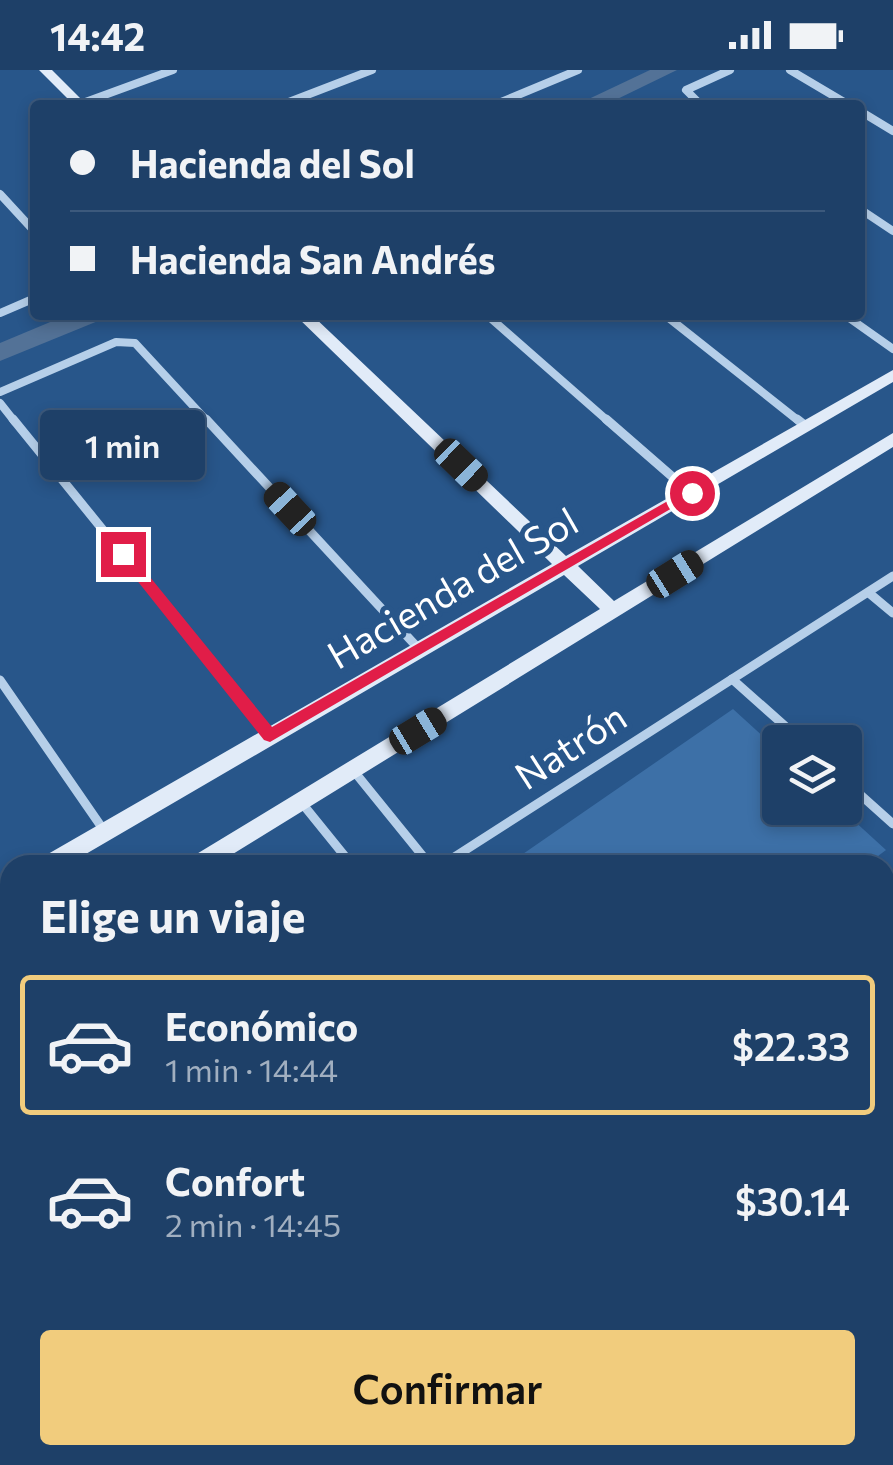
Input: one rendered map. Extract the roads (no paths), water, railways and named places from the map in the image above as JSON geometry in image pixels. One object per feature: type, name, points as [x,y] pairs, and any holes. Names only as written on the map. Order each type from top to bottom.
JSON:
[{"type":"street","points":[[46,70],[77,100]]},
{"type":"street","points":[[92,100],[173,70]]},
{"type":"street","points":[[294,100],[372,70]]},
{"type":"street","points":[[506,100],[578,70]]},
{"type":"street","points":[[695,100],[686,93],[690,87],[730,70]]},
{"type":"street","points":[[790,70],[841,100]]},
{"type":"street","points":[[865,114],[893,131]]},
{"type":"street","points":[[0,194],[30,227]]},
{"type":"street","points":[[865,212],[893,231]]},
{"type":"street","points":[[0,313],[30,300]]},
{"type":"street","points":[[308,320],[614,612]]},
{"type":"street","points":[[493,320],[692,493]]},
{"type":"street","points":[[671,320],[806,426]]},
{"type":"street","points":[[852,320],[893,349]]},
{"type":"street","points":[[0,392],[124,340],[136,343],[418,648]]},
{"type":"street","name":"Hacienda del Sol","points":[[65,855],[893,375]]},
{"type":"street","points":[[0,402],[270,736]]},
{"type":"street","points":[[214,855],[893,438]]},
{"type":"street","name":"Natrón","points":[[458,855],[893,576]]},
{"type":"street","points":[[868,593],[893,613]]},
{"type":"street","points":[[732,679],[784,725]]},
{"type":"street","points":[[0,680],[105,832]]},
{"type":"street","points":[[353,770],[422,855]]},
{"type":"street","points":[[862,796],[893,824]]},
{"type":"street","points":[[301,802],[344,855]]},
{"type":"waterway","points":[[598,100],[667,70]]},
{"type":"waterway","points":[[0,353],[77,320]]}]
